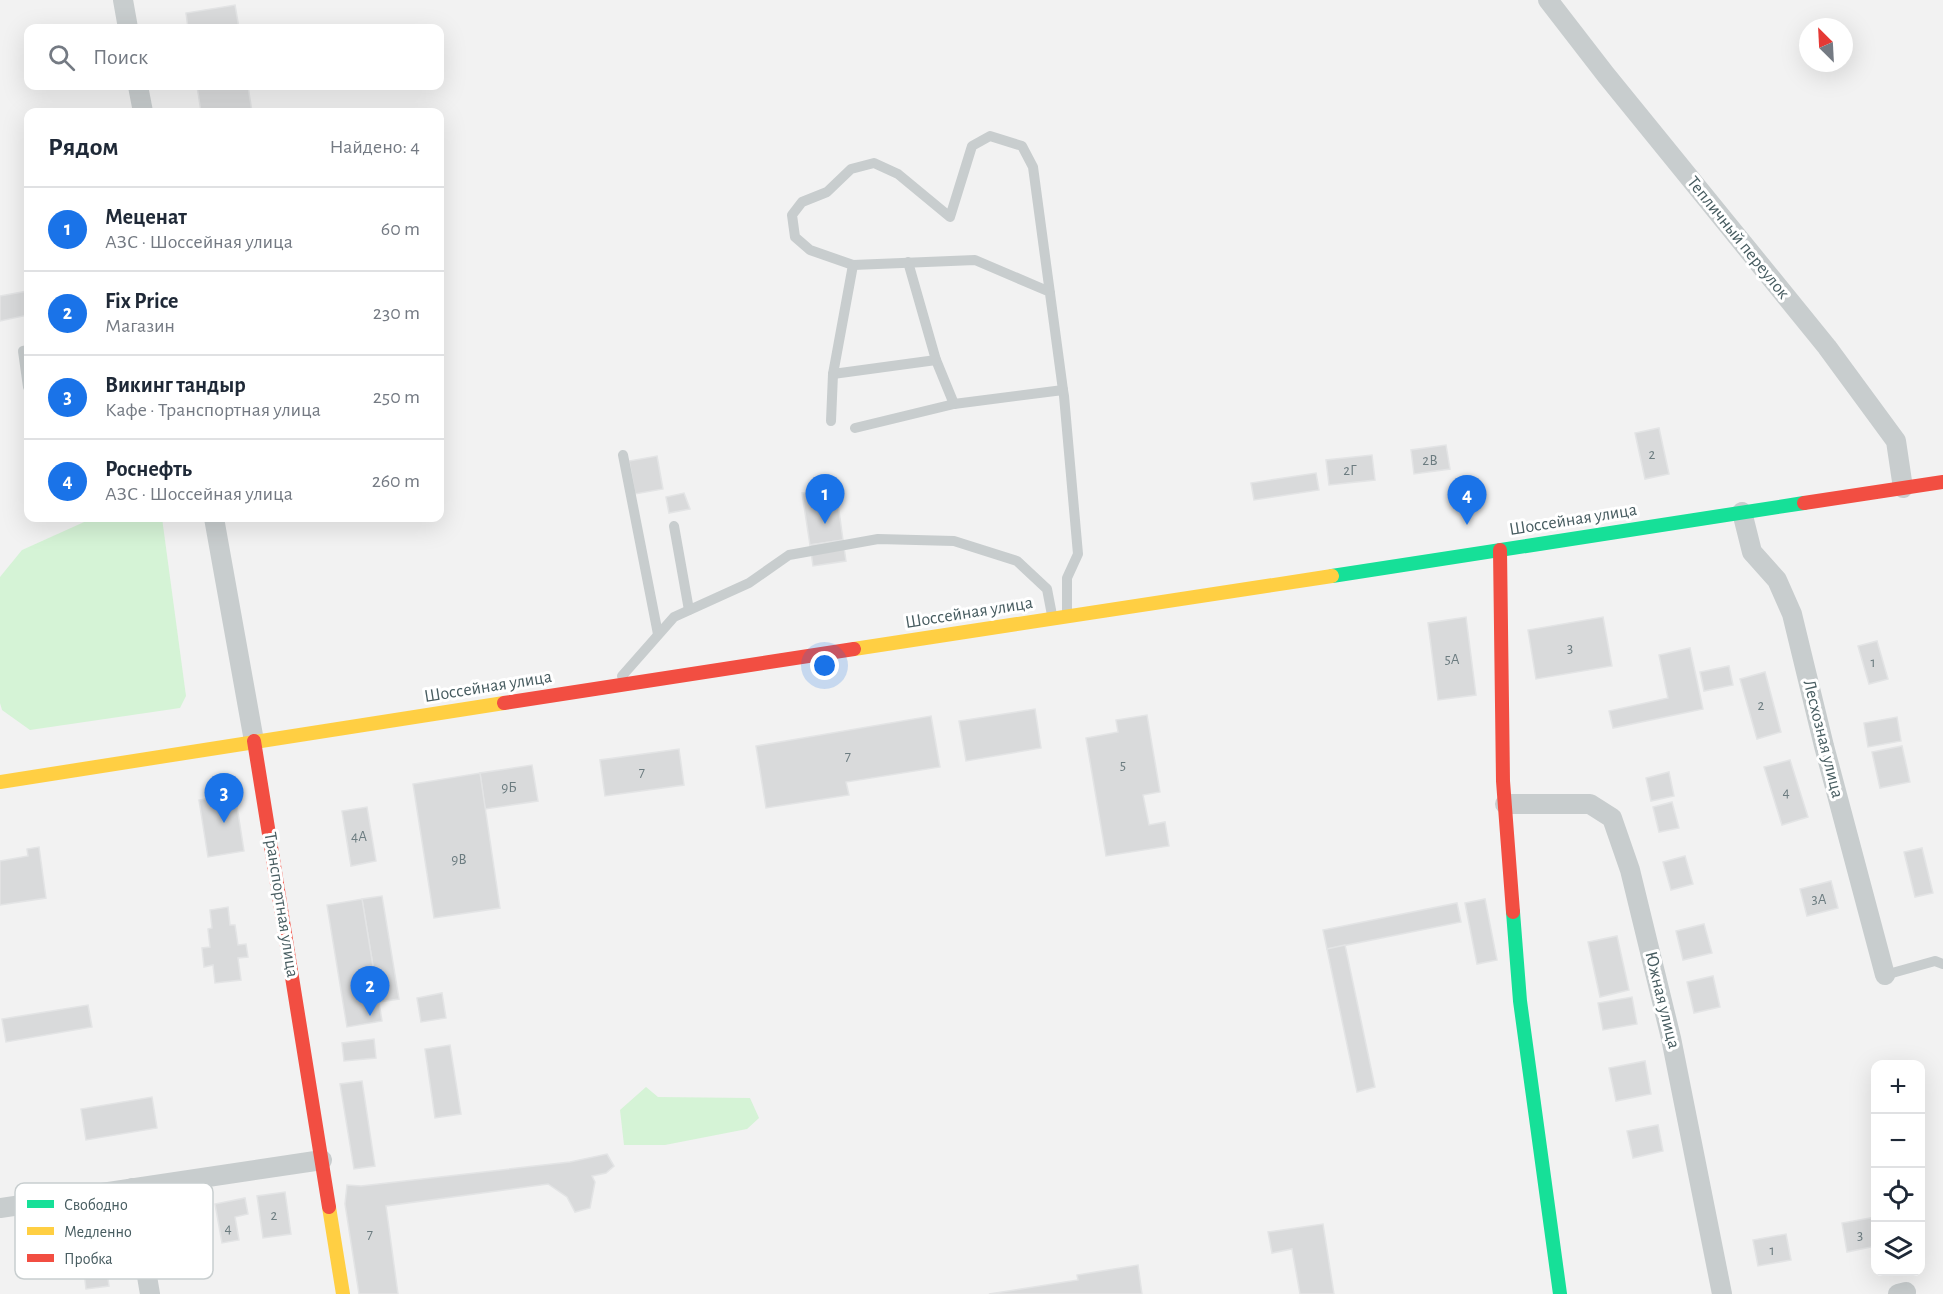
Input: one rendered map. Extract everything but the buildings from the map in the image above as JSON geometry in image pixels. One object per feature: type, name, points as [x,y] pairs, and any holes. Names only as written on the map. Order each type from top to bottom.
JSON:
[{"type":"main road","name":"Шоссейная улица","points":[[0,782],[615,685],[1943,482]]},
{"type":"main road","points":[[1500,550],[1505,804],[1520,1001],[1560,1294]]},
{"type":"main road","name":"Транспортная улица","points":[[254,741],[343,1294]]},
{"type":"street","points":[[123,0],[127,24]]},
{"type":"street","name":"Тепличный переулок","points":[[1548,0],[1827,347],[1896,441],[1903,488]]},
{"type":"street","points":[[139,90],[142,108]]},
{"type":"street","name":"Лесхозная улица","points":[[1742,512],[1752,552],[1777,580],[1792,614],[1824,746],[1885,975]]},
{"type":"street","name":"Транспортная улица","points":[[215,522],[254,741]]},
{"type":"street","name":"Южная улица","points":[[1505,804],[1590,804],[1612,818],[1630,870],[1671,1038],[1722,1294]]},
{"type":"street","points":[[166,1183],[322,1160]]},
{"type":"street","points":[[0,1208],[15,1206]]},
{"type":"street","points":[[147,1279],[150,1294]]},
{"type":"lane","points":[[1050,292],[975,260],[853,265],[810,250],[795,237],[792,215],[802,202],[827,192],[851,169],[874,163],[898,174],[950,217],[972,146],[990,136],[1022,146],[1033,166],[1050,292],[1063,390],[1078,554],[1067,578],[1060,617]]},
{"type":"lane","points":[[908,262],[936,360],[954,404]]},
{"type":"lane","points":[[831,421],[833,374],[853,265]]},
{"type":"lane","points":[[833,374],[936,360]]},
{"type":"lane","points":[[855,428],[954,404],[1063,390]]},
{"type":"lane","points":[[623,455],[658,634]]},
{"type":"lane","points":[[674,526],[689,610]]},
{"type":"lane","points":[[615,685],[674,616],[749,583],[789,555],[878,539],[954,541],[1017,561],[1047,589],[1060,617]]},
{"type":"lane","points":[[1885,975],[1935,961],[1943,964]]},
{"type":"green space","points":[[84,522],[163,522],[186,696],[180,708],[30,730],[2,710],[0,703],[0,577],[22,550]]},
{"type":"green space","points":[[646,1087],[658,1097],[750,1098],[759,1118],[747,1129],[665,1145],[624,1145],[620,1110]]},
{"type":"traffic: fast","points":[[1332,576],[1804,503]]},
{"type":"traffic: fast","points":[[1513,912],[1520,1001],[1560,1294]]},
{"type":"traffic: slow","points":[[854,649],[1332,576]]},
{"type":"traffic: slow","points":[[0,782],[504,703]]},
{"type":"traffic: slow","points":[[329,1207],[343,1294]]},
{"type":"traffic: jam","points":[[1804,503],[1943,482]]},
{"type":"traffic: jam","points":[[1500,550],[1503,781],[1513,912]]},
{"type":"traffic: jam","points":[[504,703],[854,649]]},
{"type":"traffic: jam","points":[[254,741],[329,1207]]},
{"type":"place","name":"Меценат","points":[[825,524]]},
{"type":"place","name":"Роснефть","points":[[1467,525]]},
{"type":"place","name":"Викинг тандыр","points":[[224,823]]},
{"type":"place","name":"Fix Price","points":[[370,1016]]}]
